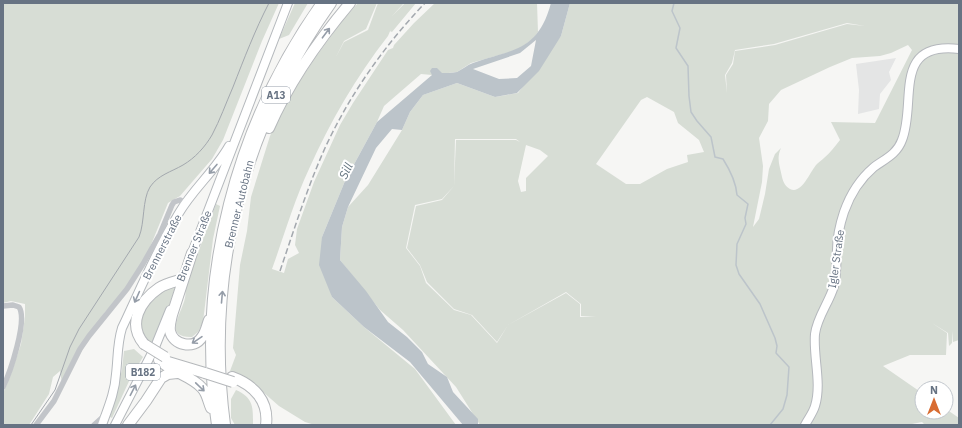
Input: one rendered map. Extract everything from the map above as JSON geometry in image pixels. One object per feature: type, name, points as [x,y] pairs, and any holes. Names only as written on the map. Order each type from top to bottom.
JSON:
[{"type":"highway","name":"Brenner Autobahn","points":[[222,423],[212,367],[213,306],[216,272],[226,220],[245,152],[277,76],[301,33],[322,3]]},
{"type":"highway","name":"Brenner Autobahn","points":[[222,423],[220,368],[221,312],[228,246],[240,195],[258,136],[274,100],[306,40],[331,3]]},
{"type":"highway","name":"A13","points":[[240,195],[273,119],[287,91],[318,43],[350,3]]},
{"type":"highway","points":[[192,253],[170,322],[170,330],[173,337],[180,343],[186,344],[194,344],[200,340],[206,330],[213,306]]},
{"type":"highway","points":[[141,345],[136,329],[136,319],[140,307],[146,299],[159,288],[180,280]]},
{"type":"highway","points":[[130,312],[130,332],[134,341],[178,373],[202,387],[222,423]]},
{"type":"highway","points":[[163,361],[205,371],[250,386],[260,397],[266,409],[266,425]]},
{"type":"highway","points":[[128,425],[161,378],[168,374],[178,373]]},
{"type":"highway","points":[[232,379],[246,388],[256,398],[262,411],[262,425]]},
{"type":"main road","name":"B182","points":[[199,185],[218,163],[239,128],[288,3]]},
{"type":"main road","name":"B182","points":[[272,46],[292,3]]},
{"type":"main road","name":"Igler Straße","points":[[805,425],[814,408],[817,393],[816,329],[834,286],[838,236],[845,209],[862,179],[896,151],[901,143],[905,133],[909,81],[915,65],[921,58],[933,50],[950,48],[959,49]]},
{"type":"main road","name":"Brenner Straße","points":[[115,425],[155,347],[215,194],[239,128]]},
{"type":"main road","points":[[199,185],[205,183],[209,184],[213,187],[215,194]]},
{"type":"main road","name":"Brennerstraße","points":[[130,312],[160,249],[186,203],[199,185]]},
{"type":"main road","name":"B182","points":[[102,425],[112,395],[116,375],[119,339],[122,328],[130,312]]},
{"type":"street","points":[[36,425],[54,401],[84,342],[127,289],[143,264],[163,228],[174,202],[180,200],[186,203]]},
{"type":"street","points":[[3,306],[15,305],[19,307],[21,310],[22,320],[19,339],[3,387]]},
{"type":"street","points":[[94,425],[106,414]]},
{"type":"shaded area","points":[[3,3],[279,3],[262,41],[223,140],[212,159],[180,196],[168,203],[144,262],[125,292],[105,312],[62,384],[60,371],[53,377],[49,394],[29,425],[3,425],[3,393],[21,344],[25,317],[25,304],[11,301],[3,303]]},
{"type":"shaded area","points":[[295,3],[308,3],[289,35],[279,39]]},
{"type":"shaded area","points":[[358,3],[377,3],[366,29],[344,41],[336,57],[344,42],[368,30],[378,3],[404,3],[392,16],[405,3],[416,3],[392,32],[390,31],[388,36],[365,67],[344,100],[317,151],[289,219],[272,269],[284,273],[288,259],[299,253],[295,245],[297,229],[314,182],[340,125],[388,50],[393,48],[414,23],[435,3],[537,3],[538,32],[533,39],[517,50],[471,63],[457,72],[432,75],[421,74],[384,106],[345,181],[322,237],[332,297],[364,327],[415,369],[456,425],[315,425],[305,422],[279,406],[255,385],[230,371],[236,355],[233,348],[240,265],[247,231],[251,197],[270,136],[287,100],[342,21]]},
{"type":"shaded area","points":[[551,3],[570,3],[561,36],[539,71],[517,93],[495,97],[457,83],[423,95],[410,112],[402,130],[392,129],[376,148],[348,207],[342,227],[340,260],[366,291],[388,322],[407,337],[422,352],[428,364],[447,377],[453,392],[478,419],[478,425],[463,425],[410,362],[364,327],[332,297],[319,265],[322,237],[345,181],[377,122],[432,75],[430,71],[432,68],[437,68],[442,73],[457,72],[471,64],[512,51],[531,39],[539,31],[546,19]],"holes":[[[536,40],[531,66],[517,78],[499,79],[473,69],[520,53]]]},
{"type":"shaded area","points":[[570,3],[959,3],[959,340],[953,342],[953,331],[952,343],[949,346],[948,333],[932,323],[947,333],[946,355],[910,355],[883,366],[914,387],[914,420],[954,420],[954,415],[959,418],[959,425],[925,425],[922,422],[907,425],[807,425],[802,423],[801,425],[480,425],[456,387],[403,330],[380,310],[340,260],[342,227],[348,207],[368,185],[402,130],[410,112],[423,95],[457,83],[495,97],[518,93],[561,36]],"holes":[[[847,23],[865,26],[847,24],[775,45],[735,51],[733,64],[726,75],[727,93],[725,75],[732,63],[735,50],[774,44]],[[908,45],[912,50],[875,123],[831,122],[840,140],[814,167],[802,186],[798,189],[790,189],[782,179],[779,166],[781,148],[775,154],[769,169],[759,219],[753,227],[762,182],[763,166],[759,138],[768,121],[769,104],[781,90],[830,67],[852,58],[880,56],[891,53]],[[647,97],[674,112],[678,123],[699,140],[704,152],[687,155],[688,162],[667,169],[640,184],[626,184],[596,164],[641,100]],[[455,139],[516,139],[520,142],[516,140],[456,140],[454,186]],[[526,145],[540,150],[548,156],[526,178],[526,191],[521,192],[518,181]],[[454,186],[442,200],[416,206],[407,248],[420,265],[427,282],[454,309],[472,315],[497,342],[508,325],[497,343],[471,315],[454,310],[426,283],[420,266],[406,248],[415,205],[442,199]],[[566,292],[581,304],[581,316],[596,317],[580,317],[580,304],[566,293],[508,325]]]},
{"type":"shaded area","points":[[896,58],[889,72],[891,80],[880,94],[879,109],[858,114],[859,90],[856,64]]},
{"type":"shaded area","points":[[216,204],[220,206],[213,239],[203,322],[198,332],[192,337],[183,336],[178,333],[176,324],[185,298],[186,285]]},
{"type":"shaded area","points":[[176,285],[165,317],[151,345],[143,337],[140,316],[143,310],[161,290]]},
{"type":"shaded area","points":[[134,349],[143,357],[131,377],[112,418],[110,417],[122,370],[124,351]]},
{"type":"shaded area","points":[[236,390],[246,396],[251,404],[253,425],[235,425],[231,418],[231,399]]},
{"type":"waterway","points":[[674,3],[672,11],[680,28],[676,48],[688,66],[691,112],[711,137],[715,157],[723,159],[728,167],[734,181],[737,195],[748,204],[745,218],[746,224],[737,244],[736,265],[739,274],[760,304],[775,338],[777,346],[776,353],[789,367],[787,395],[783,409],[770,425]]},
{"type":"tram line","points":[[31,425],[55,390],[70,347],[79,329],[139,237],[147,192],[150,187],[157,179],[196,156],[212,135],[254,34],[269,3]]},
{"type":"railway","points":[[280,271],[312,178],[325,148],[345,109],[369,71],[396,36],[425,3]]},
{"type":"water label","name":"Sill","points":[[346,171]]}]
